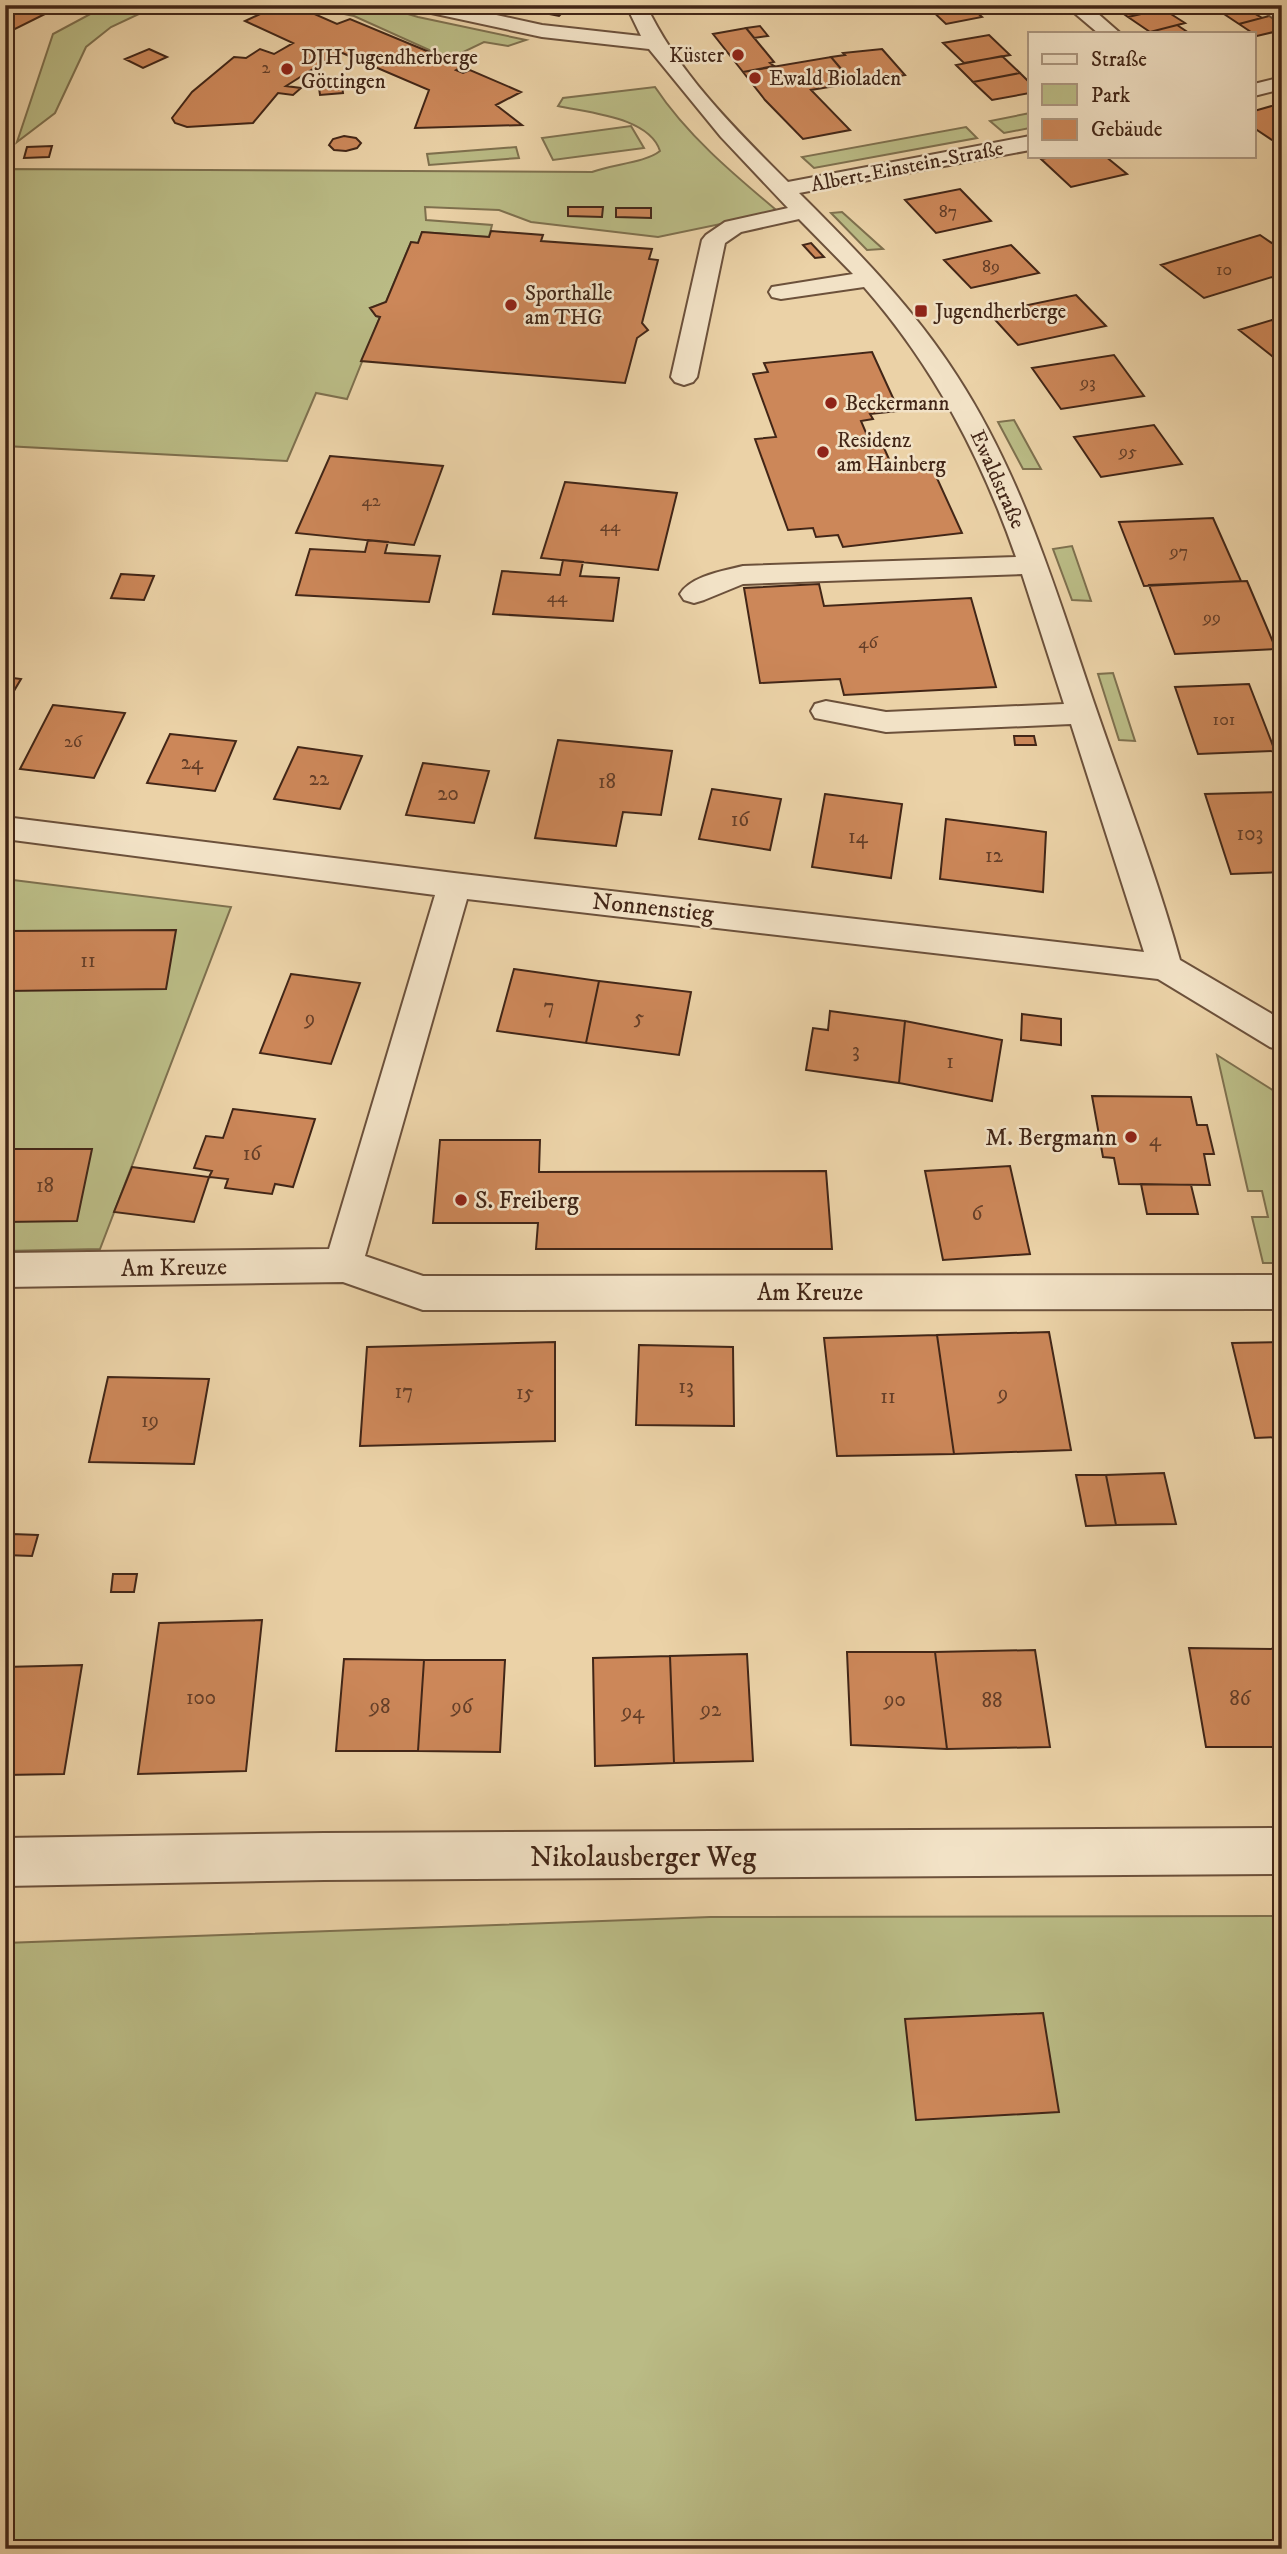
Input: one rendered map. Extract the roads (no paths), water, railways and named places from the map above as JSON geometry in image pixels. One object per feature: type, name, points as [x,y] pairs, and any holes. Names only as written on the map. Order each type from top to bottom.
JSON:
[{"type":"street","points":[[422,5],[542,31],[656,44]]},
{"type":"street","name":"Ewaldstraße","points":[[636,5],[656,44],[715,120],[871,279],[934,359],[982,438],[1015,513],[1033,565],[1165,967]]},
{"type":"street","points":[[1075,5],[1109,32]]},
{"type":"street","points":[[1266,5],[1282,15]]},
{"type":"street","points":[[1256,90],[1282,83]]},
{"type":"street","name":"Albert-Einstein-Straße","points":[[784,189],[1028,143]]},
{"type":"street","points":[[684,377],[714,240],[733,227],[806,211]]},
{"type":"street","points":[[781,292],[871,279]]},
{"type":"street","points":[[694,594],[723,580],[743,575],[1033,565]]},
{"type":"street","points":[[826,711],[886,722],[1083,713]]},
{"type":"street","name":"Nonnenstieg","points":[[5,828],[454,885],[1003,946],[1165,967],[1282,1037]]},
{"type":"street","points":[[343,1265],[454,885]]},
{"type":"street","name":"Am Kreuze","points":[[5,1270],[343,1265],[423,1293],[1282,1292]]},
{"type":"street","name":"Nikolausberger Weg","points":[[5,1862],[262,1856],[866,1856],[1282,1851]]},
{"type":"place","name":"Küster","points":[[738,55]]},
{"type":"place","name":"DJH Jugendherberge Göttingen","points":[[287,69]]},
{"type":"place","name":"Ewald Bioladen","points":[[755,78]]},
{"type":"place","name":"Sporthalle am THG","points":[[511,305]]},
{"type":"place","name":"Jugendherberge","points":[[921,311]]},
{"type":"place","name":"Beckermann","points":[[831,403]]},
{"type":"place","name":"Residenz am Hainberg","points":[[823,452]]},
{"type":"place","name":"M. Bergmann","points":[[1131,1137]]},
{"type":"place","name":"S. Freiberg","points":[[461,1200]]}]
